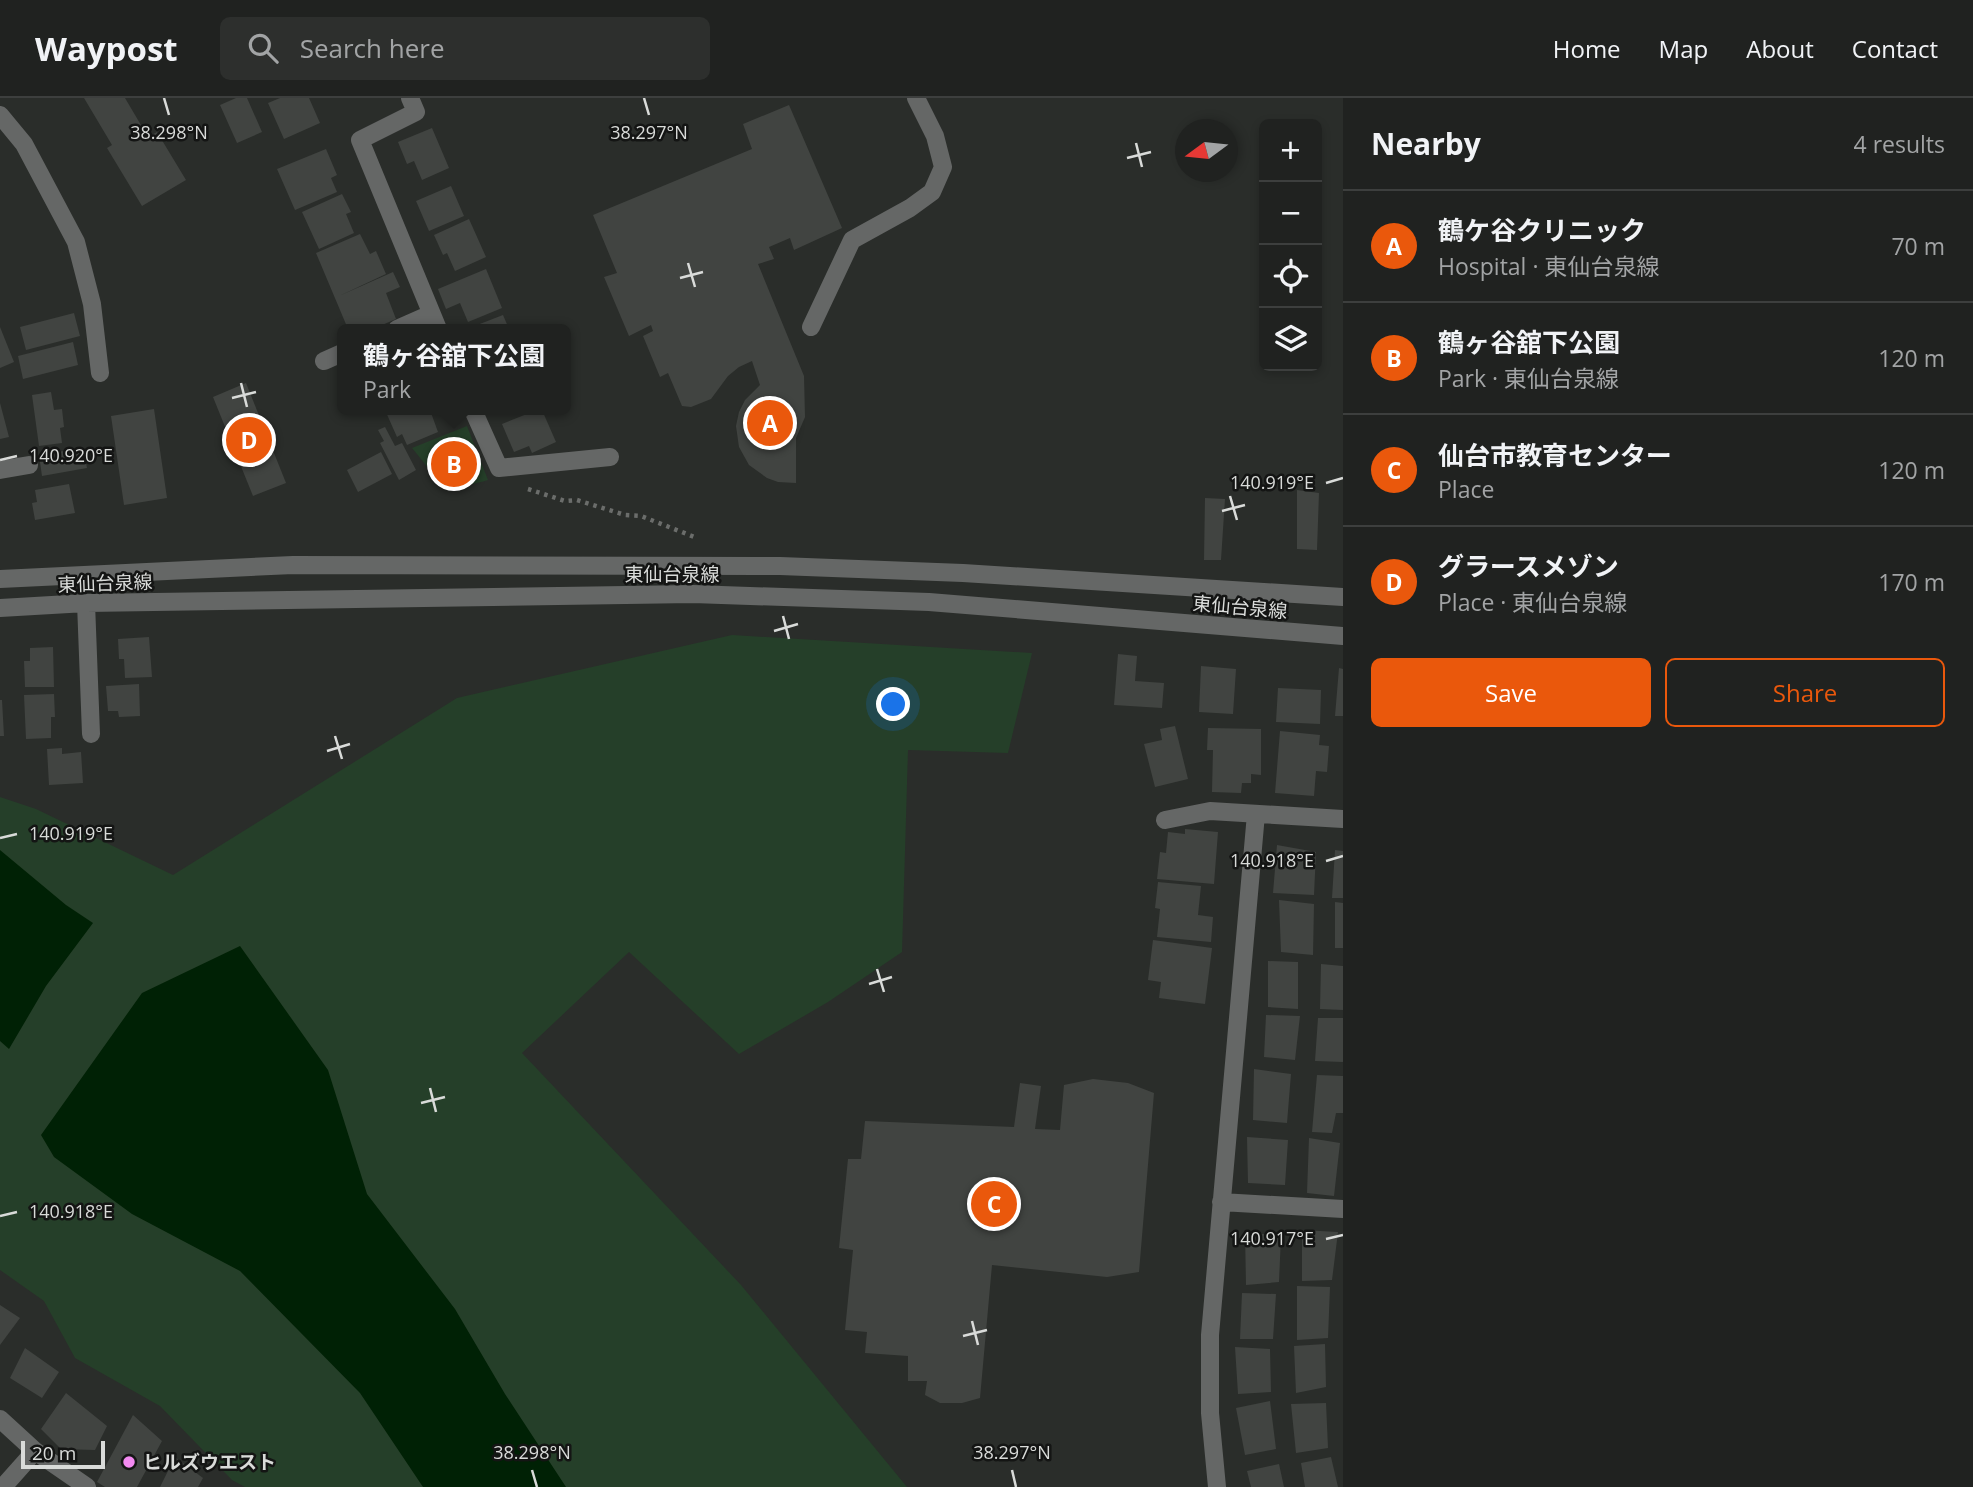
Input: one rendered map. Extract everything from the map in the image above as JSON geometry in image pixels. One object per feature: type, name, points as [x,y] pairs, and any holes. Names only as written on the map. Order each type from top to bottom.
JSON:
[{"type":"street","points":[[410,98],[416,113],[360,140],[434,322]]},
{"type":"street","points":[[810,327],[852,240],[910,208],[932,192],[943,167],[935,136],[916,98]]},
{"type":"street","points":[[0,115],[24,144],[76,242],[92,304],[100,373]]},
{"type":"street","points":[[324,361],[337,356]]},
{"type":"street","points":[[475,415],[499,468],[610,457]]},
{"type":"street","points":[[0,470],[29,465]]},
{"type":"street","points":[[0,579],[293,565],[780,566],[963,573],[1343,597]]},
{"type":"street","name":"東仙台泉線","points":[[0,608],[86,603],[694,594],[929,602],[1343,636]]},
{"type":"street","points":[[86,603],[91,734]]},
{"type":"street","points":[[1165,820],[1210,811],[1343,819]]},
{"type":"street","points":[[1217,1487],[1210,1413],[1210,1335],[1256,814]]},
{"type":"street","points":[[1221,1202],[1343,1209]]},
{"type":"street","points":[[0,1419],[35,1451],[87,1487]]},
{"type":"street","points":[[3,1487],[35,1451]]},
{"type":"path","points":[[518,486],[565,501],[577,500],[625,515],[641,516],[697,538]]},
{"type":"shaded area","points":[[467,426],[488,480],[460,486],[451,485],[436,477],[412,448]]},
{"type":"shaded area","points":[[732,635],[1032,653],[1008,753],[908,750],[902,952],[828,1002],[739,1054],[629,952],[522,1053],[741,1285],[907,1487],[245,1487],[232,1480],[160,1406],[75,1358],[44,1301],[0,1270],[0,797],[36,809],[173,875],[457,698]]},
{"type":"shaded area","points":[[0,850],[66,905],[93,923],[46,986],[9,1049],[0,1041]]},
{"type":"shaded area","points":[[240,946],[328,1070],[367,1194],[455,1309],[505,1394],[566,1487],[423,1487],[360,1393],[240,1271],[132,1214],[54,1157],[41,1135],[142,993]]},
{"type":"building","points":[[84,98],[125,98],[148,137],[157,132],[186,180],[142,206],[107,148],[112,145]]},
{"type":"building","points":[[236,98],[247,98],[262,132],[237,143],[220,105]]},
{"type":"building","points":[[280,98],[309,98],[320,123],[284,139],[268,103]]},
{"type":"building","points":[[789,105],[842,228],[794,250],[790,238],[769,247],[774,259],[758,264],[804,376],[805,417],[796,438],[796,483],[767,478],[749,465],[739,447],[736,426],[739,412],[745,400],[760,385],[752,361],[728,376],[711,399],[691,407],[682,406],[668,373],[660,377],[643,336],[653,331],[651,325],[629,336],[604,277],[617,273],[593,215],[752,149],[743,124]]},
{"type":"building","points":[[432,128],[449,168],[422,180],[414,161],[407,164],[398,142]]},
{"type":"building","points":[[326,149],[337,175],[331,178],[337,192],[295,210],[277,169]]},
{"type":"building","points":[[451,186],[464,216],[429,231],[416,201]]},
{"type":"building","points":[[342,194],[351,212],[346,214],[354,233],[319,249],[302,212]]},
{"type":"building","points":[[469,219],[486,257],[455,271],[447,253],[443,255],[434,235]]},
{"type":"building","points":[[360,234],[370,254],[376,251],[386,274],[339,296],[393,272],[400,287],[386,293],[396,319],[384,324],[346,324],[316,253]]},
{"type":"building","points":[[486,269],[502,308],[468,322],[460,303],[446,309],[438,289]]},
{"type":"building","points":[[74,313],[80,336],[26,350],[20,327]]},
{"type":"building","points":[[503,315],[507,324],[480,324]]},
{"type":"building","points":[[0,327],[14,362],[0,368]]},
{"type":"building","points":[[73,342],[78,365],[23,379],[18,356]]},
{"type":"building","points":[[246,383],[286,483],[253,496],[213,397]]},
{"type":"building","points":[[51,392],[54,410],[62,409],[62,443],[39,446],[32,395]]},
{"type":"building","points":[[0,403],[9,437],[0,439]]},
{"type":"building","points":[[154,409],[167,498],[124,505],[111,416]]},
{"type":"building","points":[[387,415],[432,415],[438,432],[407,445],[402,434],[397,437]]},
{"type":"building","points":[[524,415],[544,415],[556,442],[532,453],[529,446],[514,452],[502,424]]},
{"type":"building","points":[[385,427],[395,446],[402,443],[416,470],[399,480],[380,443],[384,441],[378,430]]},
{"type":"building","points":[[83,448],[87,468],[42,476],[39,455]]},
{"type":"building","points":[[381,452],[392,474],[358,492],[347,470]]},
{"type":"building","points":[[69,484],[75,513],[35,520],[32,503],[37,502],[35,490]]},
{"type":"building","points":[[1297,490],[1319,493],[1317,550],[1297,549]]},
{"type":"building","points":[[1205,498],[1225,499],[1221,560],[1204,560]]},
{"type":"building","points":[[149,637],[152,677],[125,678],[124,659],[119,659],[118,639]]},
{"type":"building","points":[[53,647],[54,687],[25,687],[24,661],[30,661],[30,648]]},
{"type":"building","points":[[1118,654],[1137,656],[1135,681],[1164,683],[1162,708],[1114,705]]},
{"type":"building","points":[[1201,666],[1236,669],[1233,714],[1199,712]]},
{"type":"building","points":[[1339,668],[1343,669],[1343,716],[1335,716]]},
{"type":"building","points":[[139,684],[140,716],[119,717],[118,711],[108,711],[106,686]]},
{"type":"building","points":[[1278,688],[1321,690],[1320,724],[1276,722]]},
{"type":"building","points":[[54,694],[55,717],[51,717],[51,738],[26,739],[24,695]]},
{"type":"building","points":[[2,700],[4,736],[0,736]]},
{"type":"building","points":[[1175,726],[1188,779],[1155,787],[1144,744],[1162,740],[1160,729]]},
{"type":"building","points":[[1208,728],[1261,729],[1261,775],[1251,774],[1251,783],[1242,783],[1241,793],[1212,792],[1213,750],[1207,750]]},
{"type":"building","points":[[1280,731],[1320,735],[1319,745],[1329,746],[1327,772],[1316,771],[1314,796],[1275,793]]},
{"type":"building","points":[[62,748],[62,754],[81,752],[83,783],[49,785],[47,749]]},
{"type":"building","points":[[1185,829],[1218,832],[1214,884],[1157,879],[1160,852],[1166,853],[1168,832],[1185,834]]},
{"type":"building","points":[[1277,845],[1316,852],[1314,895],[1273,893]]},
{"type":"building","points":[[1335,850],[1343,851],[1343,898],[1332,898]]},
{"type":"building","points":[[1158,882],[1201,886],[1198,915],[1213,917],[1211,942],[1157,937],[1160,909],[1155,908]]},
{"type":"building","points":[[1279,900],[1314,904],[1313,955],[1281,952]]},
{"type":"building","points":[[1335,902],[1343,903],[1343,948],[1335,948]]},
{"type":"building","points":[[1153,940],[1212,948],[1205,1004],[1159,998],[1161,982],[1148,980]]},
{"type":"building","points":[[1268,961],[1298,962],[1298,1009],[1268,1007]]},
{"type":"building","points":[[1321,964],[1343,966],[1343,1010],[1320,1009]]},
{"type":"building","points":[[1266,1015],[1300,1016],[1295,1060],[1264,1057]]},
{"type":"building","points":[[1318,1018],[1343,1018],[1343,1062],[1315,1061]]},
{"type":"building","points":[[1254,1069],[1291,1074],[1287,1123],[1253,1120]]},
{"type":"building","points":[[1317,1075],[1343,1076],[1343,1113],[1336,1113],[1332,1133],[1312,1132]]},
{"type":"building","points":[[1093,1079],[1128,1083],[1154,1093],[1139,1272],[1107,1277],[992,1265],[980,1398],[962,1403],[940,1403],[925,1395],[927,1381],[908,1381],[908,1356],[865,1353],[867,1332],[845,1330],[853,1250],[839,1248],[848,1159],[861,1159],[865,1121],[1014,1127],[1020,1083],[1041,1086],[1035,1129],[1060,1130],[1064,1085]]},
{"type":"building","points":[[1247,1137],[1288,1140],[1285,1185],[1248,1183]]},
{"type":"building","points":[[1309,1138],[1340,1143],[1334,1196],[1307,1193]]},
{"type":"building","points":[[1302,1230],[1338,1232],[1332,1280],[1302,1281]]},
{"type":"building","points":[[1245,1232],[1281,1236],[1279,1282],[1246,1285]]},
{"type":"building","points":[[1297,1286],[1330,1287],[1328,1338],[1297,1340]]},
{"type":"building","points":[[1242,1293],[1276,1294],[1273,1339],[1240,1339]]},
{"type":"building","points":[[0,1305],[20,1318],[0,1345]]},
{"type":"building","points":[[1325,1344],[1326,1387],[1296,1393],[1294,1346]]},
{"type":"building","points":[[1235,1347],[1270,1349],[1271,1392],[1238,1394]]},
{"type":"building","points":[[25,1348],[59,1372],[42,1398],[10,1378]]},
{"type":"building","points":[[66,1393],[107,1426],[95,1450],[61,1449],[41,1429]]},
{"type":"building","points":[[1270,1401],[1276,1449],[1245,1455],[1236,1408]]},
{"type":"building","points":[[1326,1403],[1328,1448],[1296,1453],[1291,1404]]},
{"type":"building","name":"ヒルズウエスト","points":[[133,1415],[162,1441],[137,1487],[105,1487],[97,1482]]},
{"type":"building","points":[[175,1457],[203,1478],[198,1487],[160,1487]]},
{"type":"building","points":[[1331,1457],[1338,1487],[1305,1487],[1301,1463]]},
{"type":"building","points":[[1279,1464],[1284,1487],[1251,1487],[1247,1471]]},
{"type":"place","name":"鶴ケ谷クリニック","points":[[770,423]]},
{"type":"place","name":"グラースメゾン","points":[[249,440]]},
{"type":"place","name":"鶴ヶ谷舘下公園","points":[[454,464]]},
{"type":"place","name":"仙台市教育センター","points":[[994,1204]]},
{"type":"place","name":"ヒルズウエスト","points":[[129,1462]]}]
